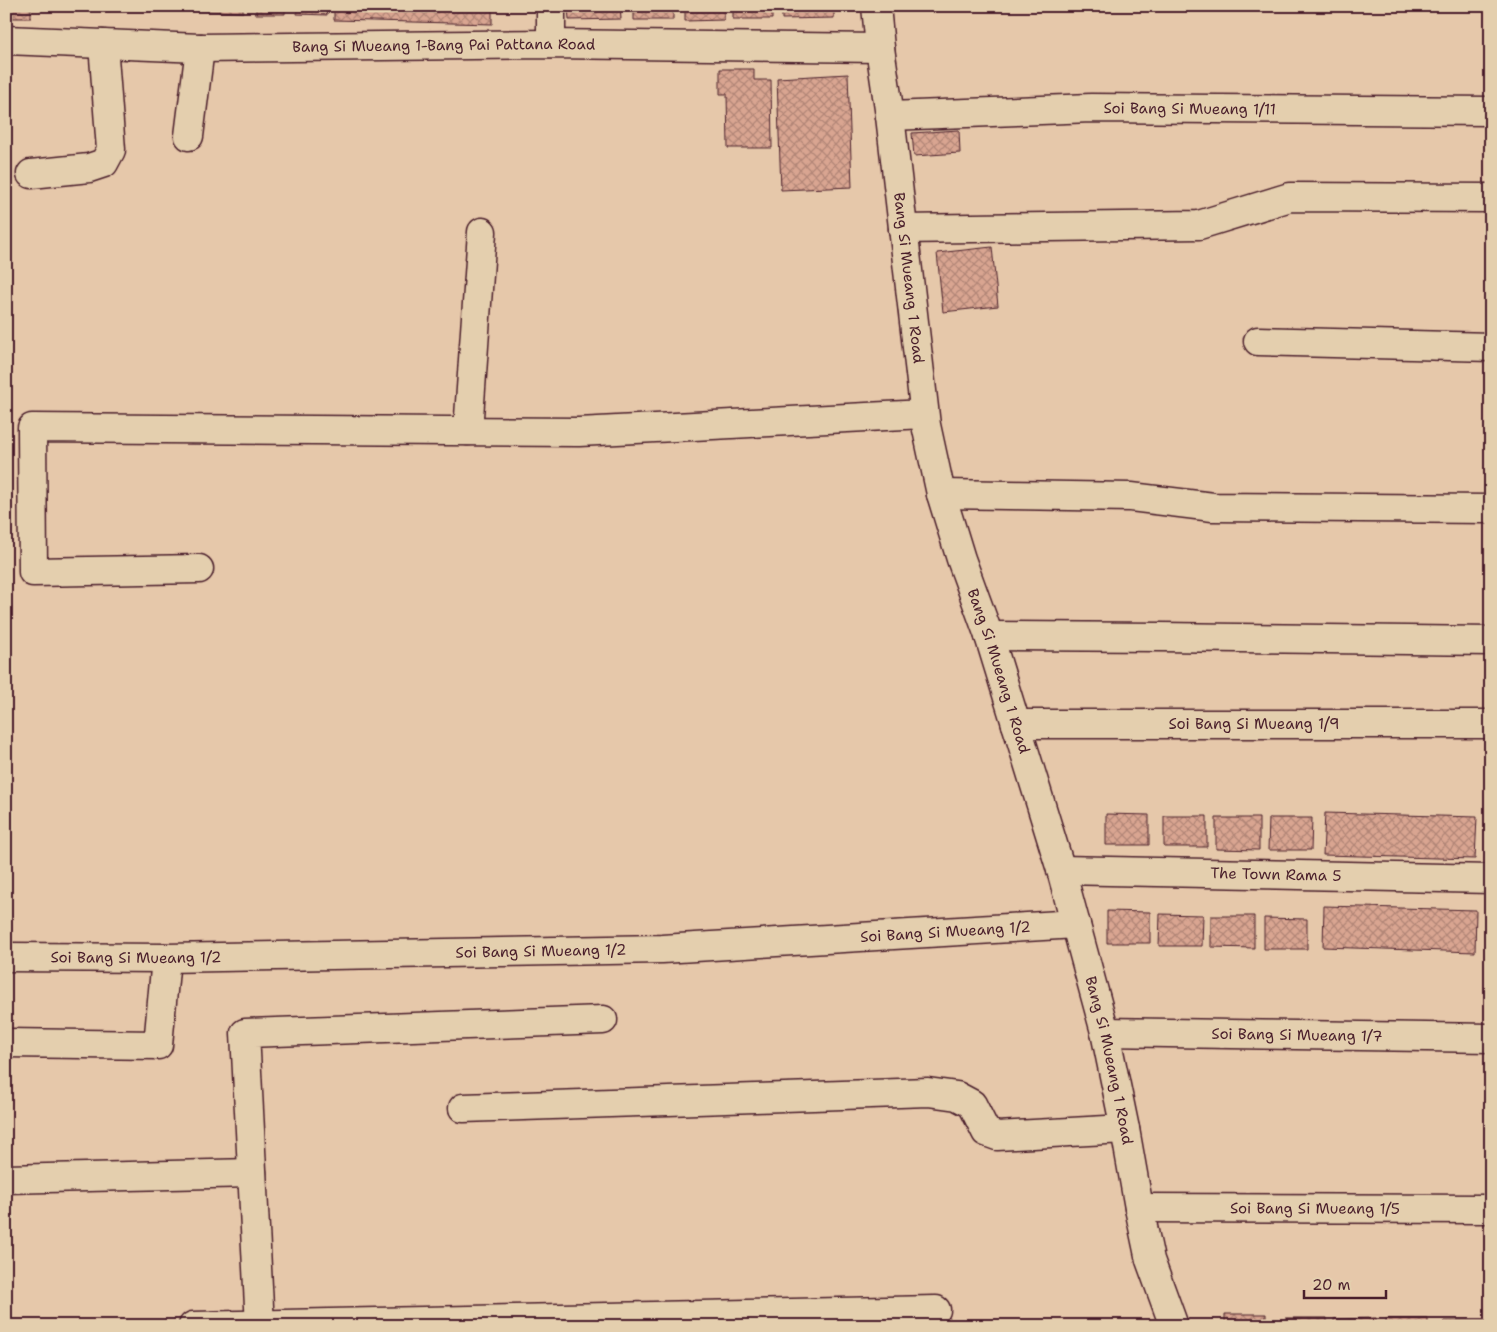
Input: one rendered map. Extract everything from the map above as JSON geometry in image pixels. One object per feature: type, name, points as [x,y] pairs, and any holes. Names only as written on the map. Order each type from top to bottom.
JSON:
[{"type":"street","points":[[551,6],[551,44]]},
{"type":"street","name":"Bang Si Mueang 1 Road","points":[[876,6],[924,414],[941,494],[988,636],[1061,870],[1105,1032],[1150,1260],[1174,1326]]},
{"type":"street","name":"Bang Si Mueang 1-Bang Pai Pattana Road","points":[[6,40],[200,48],[551,44],[880,48]]},
{"type":"street","points":[[31,174],[89,168],[104,164],[111,150],[103,44]]},
{"type":"street","points":[[189,136],[200,48]]},
{"type":"street","name":"Soi Bang Si Mueang 1/11","points":[[890,116],[1091,108],[1491,111]]},
{"type":"street","points":[[903,229],[1199,225],[1290,197],[1491,198]]},
{"type":"street","points":[[468,430],[482,232]]},
{"type":"street","points":[[1258,341],[1491,347]]},
{"type":"street","points":[[199,569],[33,572],[32,428],[579,432],[924,414]]},
{"type":"street","points":[[941,494],[1131,496],[1214,508],[1491,509]]},
{"type":"street","points":[[988,636],[1491,641]]},
{"type":"street","name":"Soi Bang Si Mueang 1/9","points":[[1016,724],[1491,724]]},
{"type":"street","name":"The Town Rama 5","points":[[1061,870],[1491,879]]},
{"type":"street","name":"Soi Bang Si Mueang 1/2","points":[[6,957],[166,958],[662,949],[1076,924]]},
{"type":"street","points":[[6,1042],[158,1045],[166,958]]},
{"type":"street","points":[[260,1325],[245,1033],[603,1020]]},
{"type":"street","name":"Soi Bang Si Mueang 1/7","points":[[1105,1032],[1491,1038]]},
{"type":"street","points":[[463,1108],[928,1092],[957,1096],[972,1104],[986,1132],[997,1136],[1125,1129]]},
{"type":"street","points":[[6,1179],[252,1173]]},
{"type":"street","name":"Soi Bang Si Mueang 1/5","points":[[1139,1208],[1491,1209]]},
{"type":"street","points":[[193,1326],[936,1310]]},
{"type":"building","points":[[6,6],[31,6],[31,18],[6,18]]},
{"type":"building","points":[[40,6],[70,6],[70,11],[40,10]]},
{"type":"building","points":[[82,6],[111,6],[111,11],[82,11]]},
{"type":"building","points":[[122,6],[243,6],[243,12],[122,8]]},
{"type":"building","points":[[256,6],[285,6],[285,14],[256,14]]},
{"type":"building","points":[[297,6],[327,6],[327,15],[297,14]]},
{"type":"building","points":[[334,6],[492,6],[492,24],[334,20]]},
{"type":"building","points":[[568,6],[620,6],[621,19],[569,20]]},
{"type":"building","points":[[634,6],[673,6],[673,20],[634,20]]},
{"type":"building","points":[[685,6],[724,6],[724,20],[685,21]]},
{"type":"building","points":[[733,6],[772,6],[772,19],[733,19]]},
{"type":"building","points":[[782,6],[834,6],[834,18],[782,19]]},
{"type":"building","points":[[720,69],[754,69],[754,80],[771,80],[772,148],[728,148],[727,94],[720,94]]},
{"type":"building","points":[[848,74],[852,187],[781,190],[777,78]]},
{"type":"building","points":[[959,130],[960,153],[914,156],[912,133]]},
{"type":"building","points":[[992,247],[998,306],[943,312],[937,253]]},
{"type":"building","points":[[1325,813],[1477,817],[1475,859],[1323,855]]},
{"type":"building","points":[[1106,814],[1149,815],[1149,845],[1106,845]]},
{"type":"building","points":[[1164,816],[1207,816],[1207,847],[1164,847]]},
{"type":"building","points":[[1216,818],[1259,818],[1259,850],[1216,849]]},
{"type":"building","points":[[1269,818],[1312,818],[1311,850],[1268,850]]},
{"type":"building","points":[[1324,906],[1476,910],[1475,952],[1323,947]]},
{"type":"building","points":[[1107,911],[1150,912],[1150,943],[1107,943]]},
{"type":"building","points":[[1160,914],[1203,915],[1202,946],[1159,946]]},
{"type":"building","points":[[1211,916],[1254,916],[1254,948],[1211,947]]},
{"type":"building","points":[[1264,918],[1307,919],[1307,949],[1264,949]]},
{"type":"building","points":[[1225,1314],[1266,1314],[1266,1326],[1225,1326]]},
{"type":"building","points":[[1286,1318],[1327,1318],[1327,1326],[1286,1326]]},
{"type":"building","points":[[1376,1318],[1376,1326],[1334,1326],[1334,1319]]},
{"type":"building","points":[[1386,1319],[1428,1319],[1428,1326],[1386,1326]]},
{"type":"building","points":[[1444,1321],[1486,1321],[1486,1326],[1444,1326]]}]
